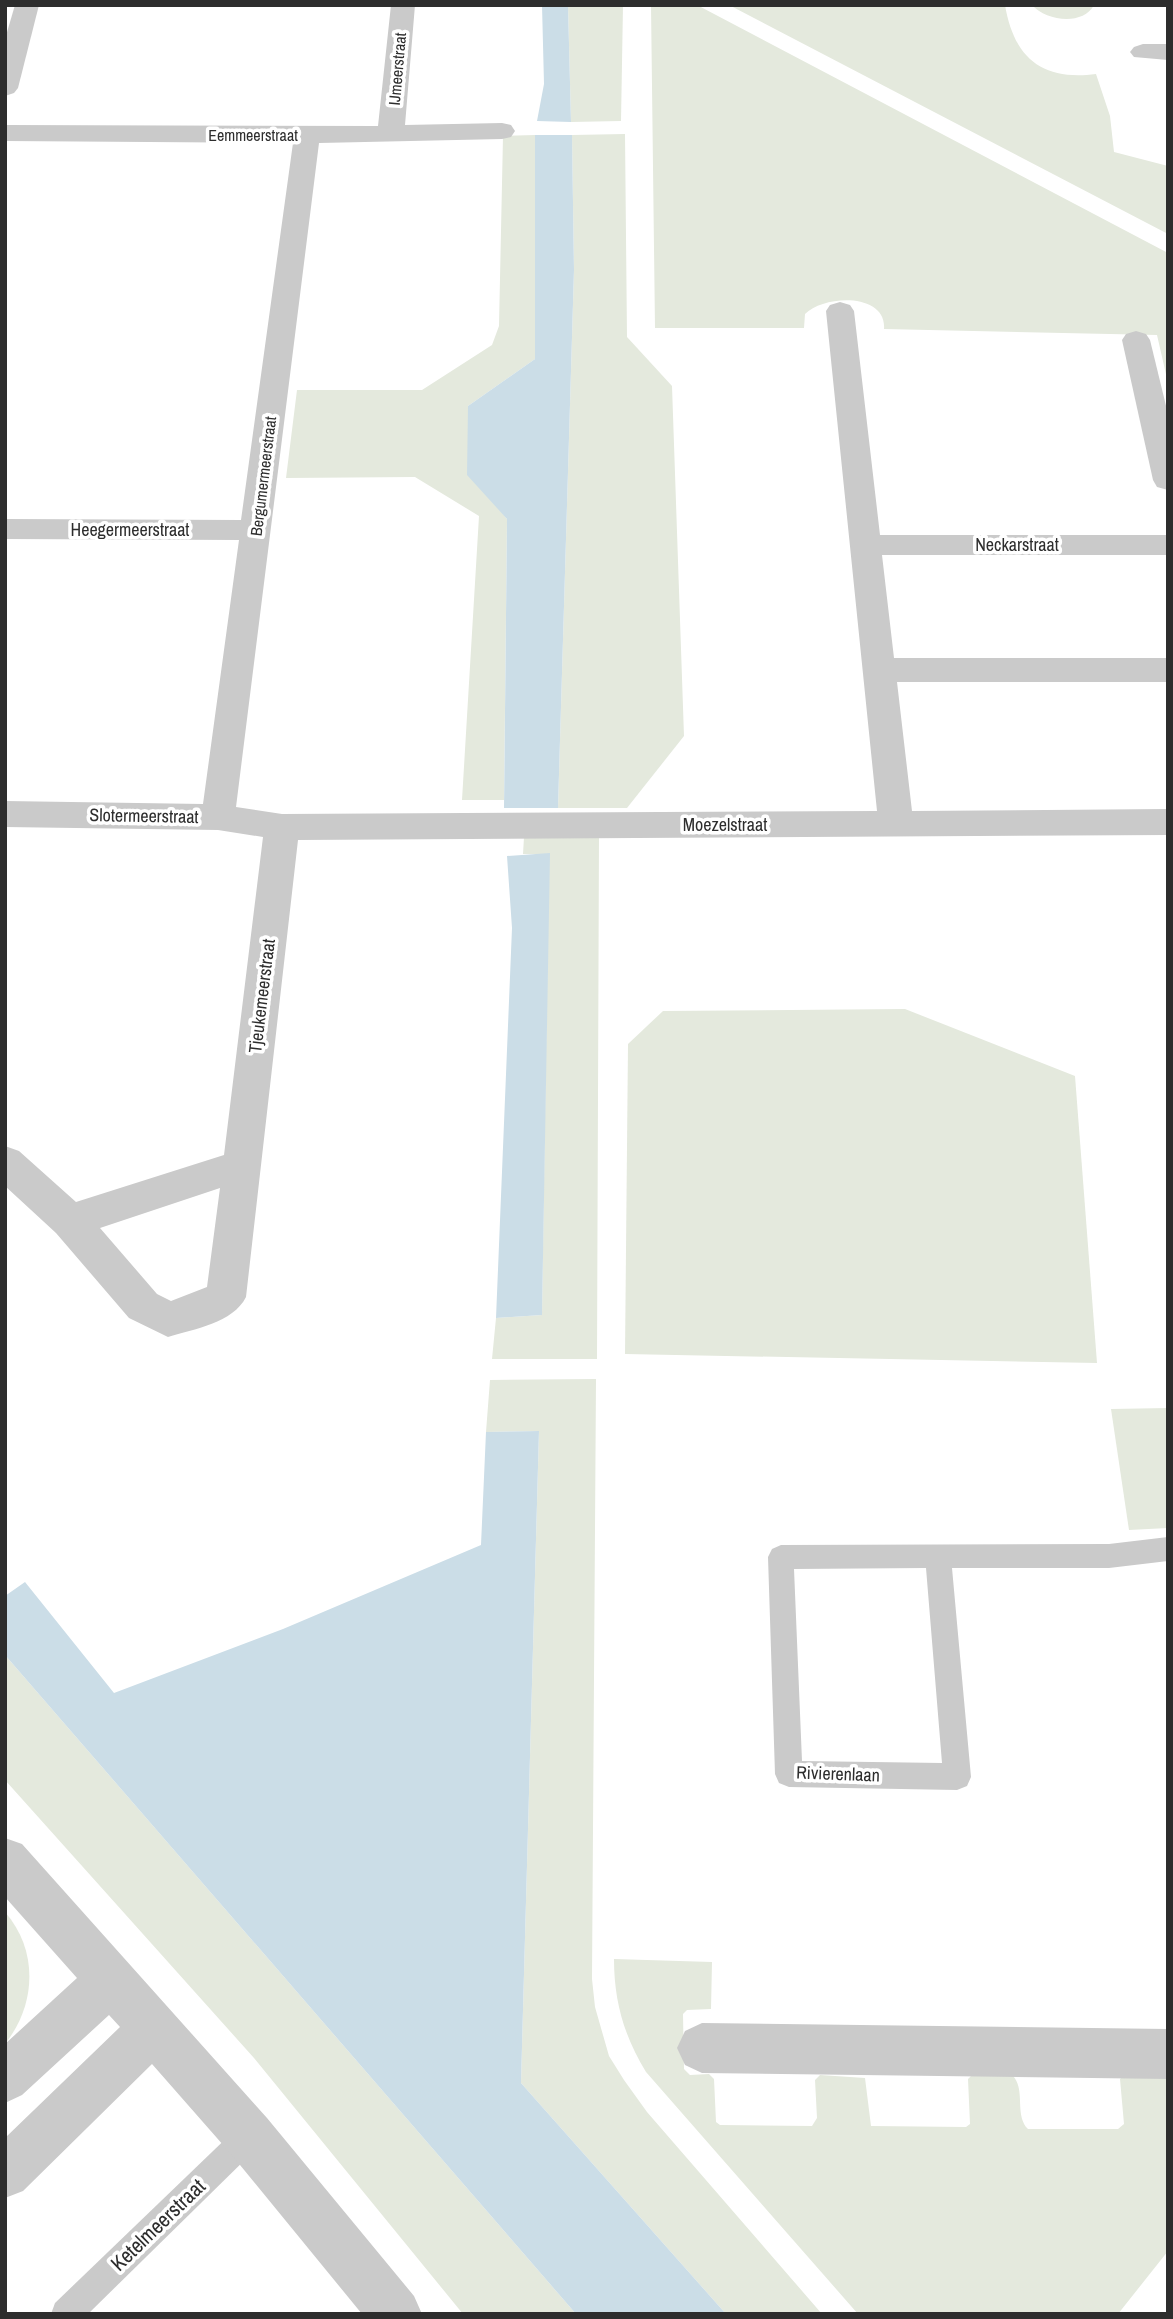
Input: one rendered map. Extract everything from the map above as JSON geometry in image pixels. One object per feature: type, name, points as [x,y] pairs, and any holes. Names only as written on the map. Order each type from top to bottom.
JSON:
[{"type":"street","points":[[5,88],[27,5]]},
{"type":"street","name":"IJmeerstraat","points":[[391,132],[403,5]]},
{"type":"street","name":"Eemmeerstraat","points":[[5,133],[307,135],[502,131]]},
{"type":"street","name":"Bergumermeerstraat","points":[[218,817],[307,135]]},
{"type":"street","points":[[840,311],[896,824]]},
{"type":"street","points":[[1136,340],[1168,480]]},
{"type":"street","name":"Heegermeerstraat","points":[[5,529],[256,530]]},
{"type":"street","name":"Neckarstraat","points":[[866,545],[1168,545]]},
{"type":"street","points":[[879,670],[1168,670]]},
{"type":"street","name":"Slotermeerstraat","points":[[5,814],[218,817],[282,827]]},
{"type":"street","name":"Moezelstraat","points":[[282,827],[1168,822]]},
{"type":"street","name":"Tjeukemeerstraat","points":[[5,1162],[70,1221],[143,1306],[168,1319],[198,1311],[226,1297],[282,827]]},
{"type":"street","points":[[70,1221],[242,1165]]},
{"type":"street","points":[[5,1861],[249,2136],[396,2314]]},
{"type":"street","points":[[5,2078],[110,1981]]},
{"type":"street","points":[[5,2173],[153,2029]]},
{"type":"street","points":[[702,2048],[1168,2054]]},
{"type":"lane","name":"Rivierenlaan","points":[[938,1559],[957,1777],[789,1774],[781,1557],[938,1559],[1109,1556],[1168,1549]]},
{"type":"lane","name":"Ketelmeerstraat","points":[[66,2314],[249,2136]]},
{"type":"shaded area","points":[[568,5],[623,5],[621,121],[571,122]]},
{"type":"shaded area","points":[[651,5],[697,5],[1168,253],[1168,383],[1157,335],[884,329],[882,317],[876,309],[853,300],[840,300],[814,307],[805,314],[804,328],[655,328]]},
{"type":"shaded area","points":[[729,5],[1005,5],[1015,39],[1034,62],[1060,74],[1096,74],[1110,116],[1114,152],[1168,166],[1168,234]]},
{"type":"shaded area","points":[[1032,5],[1094,5],[1082,16],[1064,19],[1046,15]]},
{"type":"shaded area","points":[[625,134],[627,337],[672,386],[684,736],[627,808],[558,808],[574,270],[572,135]]},
{"type":"shaded area","points":[[535,135],[535,359],[468,406],[503,514],[507,519],[504,800],[462,800],[479,516],[415,477],[286,478],[297,390],[422,390],[492,345],[499,326],[503,136]]},
{"type":"shaded area","points":[[599,834],[597,1359],[492,1359],[496,1318],[542,1315],[549,854],[523,854],[524,837]]},
{"type":"shaded area","points":[[905,1009],[1075,1076],[1097,1363],[625,1354],[628,1044],[663,1011]]},
{"type":"shaded area","points":[[596,1379],[592,1979],[595,2007],[609,2056],[647,2112],[822,2314],[726,2314],[521,2083],[539,1431],[486,1432],[490,1380]]},
{"type":"shaded area","points":[[1168,1408],[1168,1528],[1129,1530],[1111,1409]]},
{"type":"shaded area","points":[[5,1655],[576,2314],[463,2314],[254,2058],[5,1780]]},
{"type":"shaded area","points":[[5,1912],[24,1944],[29,1978],[23,2012],[5,2044]]},
{"type":"shaded area","points":[[614,1959],[712,1962],[711,2009],[687,2010],[683,2014],[684,2069],[690,2075],[709,2074],[714,2079],[716,2122],[720,2125],[812,2126],[817,2118],[815,2080],[820,2075],[865,2078],[871,2126],[966,2127],[970,2124],[968,2079],[971,2076],[1013,2076],[1019,2088],[1022,2117],[1028,2129],[1118,2129],[1124,2124],[1120,2079],[1123,2076],[1168,2078],[1168,2251],[1118,2314],[858,2314],[646,2072],[626,2032],[618,2004]]},
{"type":"water","points":[[542,5],[568,5],[571,122],[537,121],[544,84]]},
{"type":"water","points":[[535,135],[572,135],[574,270],[558,808],[504,808],[507,519],[467,475],[468,406],[535,359]]},
{"type":"water","points":[[550,853],[542,1315],[496,1318],[512,928],[507,856]]},
{"type":"water","points":[[539,1431],[521,2083],[726,2314],[576,2314],[5,1655],[5,1596],[25,1582],[114,1693],[283,1629],[481,1545],[486,1432]]}]
